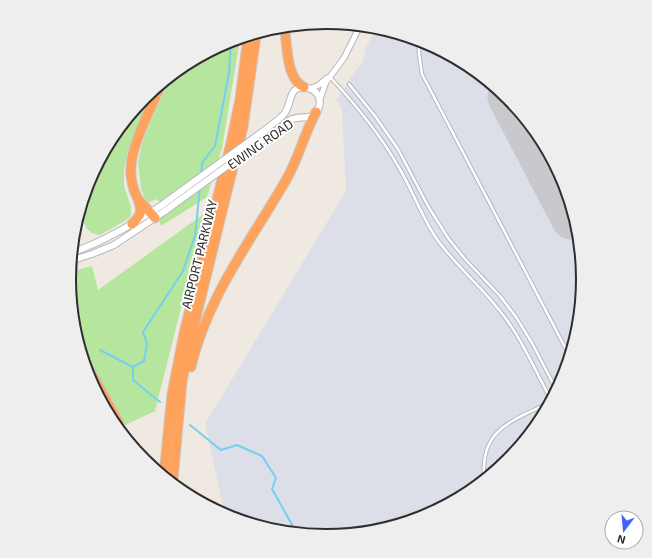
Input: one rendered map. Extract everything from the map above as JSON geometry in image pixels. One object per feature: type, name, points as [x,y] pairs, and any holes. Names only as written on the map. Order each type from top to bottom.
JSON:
[{"type":"highway","points":[[285,32],[291,72],[297,84],[307,88]]},
{"type":"highway","name":"AIRPORT PARKWAY","points":[[173,476],[182,382],[188,350],[243,127],[256,39]]},
{"type":"highway","name":"AIRPORT PARKWAY","points":[[164,470],[172,394],[184,333],[231,143],[240,98],[248,42]]},
{"type":"highway","points":[[132,224],[140,213],[139,200],[132,183],[130,168],[135,146],[156,96]]},
{"type":"highway","points":[[178,421],[193,357],[212,307],[230,272],[290,173],[302,148],[310,122],[316,112]]},
{"type":"highway","points":[[139,200],[153,215]]},
{"type":"street","points":[[316,112],[319,108],[323,89],[330,76],[344,58],[357,31]]},
{"type":"street","points":[[307,88],[319,85],[330,76]]},
{"type":"street","name":"EWING ROAD","points":[[77,259],[114,245],[153,215],[162,204],[265,130],[284,113],[289,106],[293,91],[300,88],[307,88]]},
{"type":"street","points":[[307,88],[315,92],[320,99]]},
{"type":"street","name":"EWING ROAD","points":[[78,250],[106,239],[132,224],[165,211],[290,120],[309,118],[316,112]]},
{"type":"lane","points":[[419,47],[422,74],[566,349]]},
{"type":"lane","points":[[330,76],[383,142],[401,171],[426,221],[442,246],[458,266],[491,300],[508,322],[527,353],[548,394]]},
{"type":"lane","points":[[350,84],[398,149],[432,214],[448,238],[465,259],[500,296],[516,317],[532,343],[553,383]]},
{"type":"lane","points":[[484,472],[485,454],[491,440],[497,432],[508,423],[542,406]]},
{"type":"shaded area","points":[[373,34],[406,42],[422,48],[451,62],[465,71],[491,91],[514,114],[543,154],[563,199],[574,246],[576,279],[574,312],[563,359],[543,404],[514,444],[503,456],[465,487],[451,496],[422,510],[375,524],[359,527],[326,529],[293,527],[246,516],[223,507],[205,424],[346,191],[342,109],[336,100],[363,62],[365,50]]},
{"type":"green space","points":[[239,45],[222,148],[207,197],[161,226],[159,220],[167,212],[157,199],[150,202],[146,201],[141,189],[138,162],[142,144],[166,87],[201,62]]},
{"type":"green space","points":[[149,102],[128,151],[124,170],[124,186],[131,207],[131,215],[128,219],[102,234],[98,235],[92,233],[87,229],[83,221],[89,199],[102,168],[118,140]]},
{"type":"green space","points":[[205,213],[155,411],[124,426],[109,404],[89,359],[78,312],[77,270],[92,266],[98,290]]},
{"type":"waterway","points":[[201,175],[202,163],[215,146],[229,73],[231,48]]},
{"type":"waterway","points":[[160,402],[133,380],[133,367],[144,361],[147,344],[143,332],[183,271],[195,236],[200,187]]},
{"type":"waterway","points":[[100,350],[133,367]]},
{"type":"waterway","points":[[190,425],[221,450],[237,445],[262,456],[276,478],[272,489],[293,527]]},
{"type":"runway","points":[[520,121],[566,211]]}]
